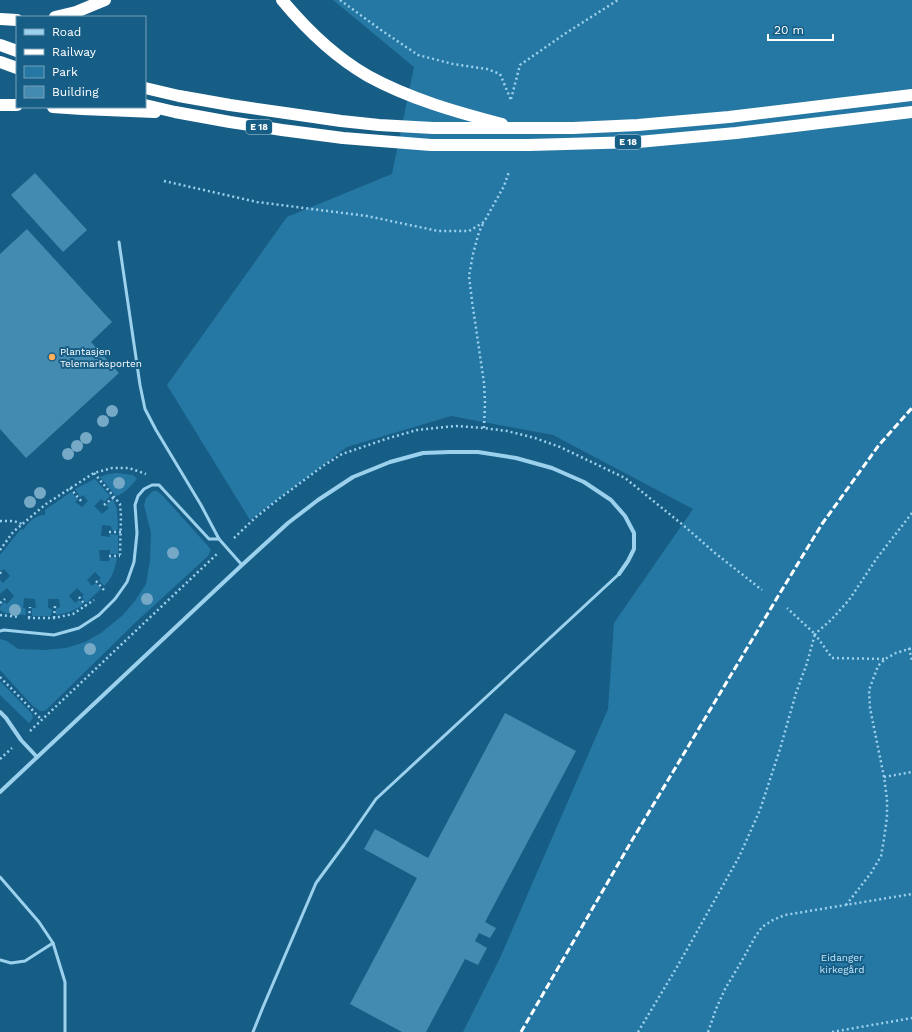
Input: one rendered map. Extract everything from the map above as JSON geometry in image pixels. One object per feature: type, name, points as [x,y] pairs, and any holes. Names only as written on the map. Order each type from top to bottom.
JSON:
[{"type":"highway","points":[[59,16],[76,12],[105,0]]},
{"type":"highway","name":"E 18","points":[[282,0],[298,20],[320,40],[343,60],[367,76],[398,91],[433,104],[475,117],[521,128]]},
{"type":"highway","points":[[0,19],[16,20]]},
{"type":"highway","points":[[0,45],[16,51]]},
{"type":"highway","points":[[0,62],[16,68]]},
{"type":"highway","name":"E 18","points":[[146,88],[230,105],[341,121],[433,128],[573,128],[645,124],[729,117],[912,95]]},
{"type":"highway","points":[[0,105],[16,105]]},
{"type":"highway","name":"E 18","points":[[146,105],[230,122],[343,138],[431,144],[491,145],[638,142],[736,133],[912,112]]},
{"type":"highway","name":"E 18","points":[[68,108],[175,112]]},
{"type":"street","points":[[0,792],[288,523],[318,500],[352,478],[390,462],[423,453],[471,452],[516,458],[552,468],[584,482],[611,500],[625,516],[634,533],[634,549],[628,561],[618,574]]},
{"type":"street","points":[[0,712],[21,740],[37,757]]},
{"type":"lane","points":[[119,242],[140,385],[145,409],[156,430],[202,505],[220,539],[242,565]]},
{"type":"lane","points":[[0,631],[4,630],[54,635],[79,628],[99,615],[115,599],[127,582],[134,562],[137,533],[135,505],[138,496],[144,489],[152,485],[159,485],[209,539],[220,539]]},
{"type":"lane","points":[[253,1032],[316,883],[376,799],[618,574]]},
{"type":"lane","points":[[0,878],[40,922],[53,943],[65,982],[65,1032]]},
{"type":"lane","points":[[0,960],[11,963],[25,961],[53,943]]},
{"type":"path","points":[[340,0],[380,30],[418,55],[453,64],[487,69],[500,74],[511,100],[520,65],[566,33],[618,0]]},
{"type":"path","points":[[484,428],[486,402],[470,276],[479,232],[504,186],[509,172]]},
{"type":"path","points":[[164,181],[257,202],[367,216],[438,231],[469,231],[484,222]]},
{"type":"path","points":[[0,759],[256,517],[323,466],[342,454],[417,430],[456,426],[484,428],[507,431],[535,438],[560,447],[625,478],[762,590]]},
{"type":"path","points":[[0,550],[13,532],[46,504],[94,473],[112,468],[129,468],[146,474],[159,485]]},
{"type":"path","points":[[94,473],[120,504],[121,532],[119,562]]},
{"type":"path","points":[[70,488],[82,502]]},
{"type":"path","points":[[104,505],[114,497]]},
{"type":"path","points":[[638,1032],[677,967],[739,857],[760,810],[796,693],[807,664],[815,634],[831,620],[849,600],[877,558],[912,514]]},
{"type":"path","points":[[0,521],[14,521],[22,524]]},
{"type":"path","points":[[109,532],[121,532]]},
{"type":"path","points":[[109,556],[120,556]]},
{"type":"path","points":[[96,581],[104,590],[100,594]]},
{"type":"path","points":[[79,598],[86,606]]},
{"type":"path","points":[[0,615],[29,618],[54,618],[73,614],[96,598]]},
{"type":"path","points":[[0,603],[4,599]]},
{"type":"path","points":[[54,618],[55,606]]},
{"type":"path","points":[[29,618],[30,607]]},
{"type":"path","points":[[787,608],[815,634],[832,658],[885,659]]},
{"type":"path","points":[[846,905],[871,873],[881,856],[887,817],[887,798],[870,708],[869,690],[878,666],[885,659],[896,653],[911,648],[912,662]]},
{"type":"path","points":[[0,677],[42,720]]},
{"type":"path","points":[[884,777],[912,772]]},
{"type":"path","points":[[708,1032],[725,989],[762,927],[785,915],[912,894]]},
{"type":"path","points":[[832,1032],[912,1018]]},
{"type":"green space","name":"Eidanger kirkegård","points":[[333,0],[912,0],[912,1032],[463,1032],[500,958],[608,709],[614,623],[693,509],[553,435],[451,416],[347,447],[250,520],[167,385],[287,217],[392,174],[414,67]]},
{"type":"green space","points":[[117,473],[133,475],[137,479],[125,491],[116,496],[100,477]]},
{"type":"green space","points":[[95,479],[110,496],[104,502],[101,499],[94,506],[102,514],[109,508],[106,505],[113,499],[117,509],[118,529],[115,531],[112,530],[111,526],[102,525],[101,536],[110,537],[110,534],[118,535],[118,554],[110,554],[110,550],[99,550],[100,561],[109,561],[110,557],[117,558],[114,570],[109,580],[104,586],[99,580],[101,578],[95,572],[87,580],[92,586],[96,583],[101,589],[86,603],[82,597],[84,595],[77,588],[69,596],[75,603],[79,600],[83,604],[67,612],[56,615],[56,609],[60,607],[59,599],[48,599],[48,608],[52,609],[51,616],[32,616],[32,608],[36,608],[35,599],[24,598],[23,608],[25,608],[26,615],[5,613],[0,610],[0,607],[4,602],[7,604],[14,596],[7,588],[0,594],[0,580],[3,583],[10,576],[4,569],[1,571],[0,570],[0,555],[21,529],[23,530],[35,518],[45,515],[45,510],[71,492],[78,499],[75,502],[82,507],[88,501],[83,495],[80,497],[75,489]]},
{"type":"green space","points":[[153,491],[157,491],[161,494],[208,546],[211,550],[208,556],[136,622],[46,710],[40,711],[33,706],[0,670],[0,639],[7,641],[18,649],[45,650],[66,648],[85,642],[101,633],[123,615],[135,601],[146,584],[150,561],[151,533],[144,505],[146,498]]},
{"type":"green space","points":[[0,681],[32,714],[33,718],[29,723],[0,695]]},
{"type":"building","points":[[35,173],[87,230],[63,252],[11,195]]},
{"type":"building","name":"Plantasjen Telemarksporten","points":[[27,229],[112,322],[91,342],[119,373],[26,458],[0,429],[0,254]]},
{"type":"building","points":[[505,713],[576,751],[485,922],[496,928],[490,938],[479,933],[475,941],[487,948],[478,965],[465,959],[426,1032],[402,1032],[350,1004],[417,878],[364,849],[375,829],[428,858]]},
{"type":"railway","points":[[521,1032],[631,842],[822,524],[879,445],[912,408]]},
{"type":"place","name":"Plantasjen Telemarksporten","points":[[52,357]]}]
